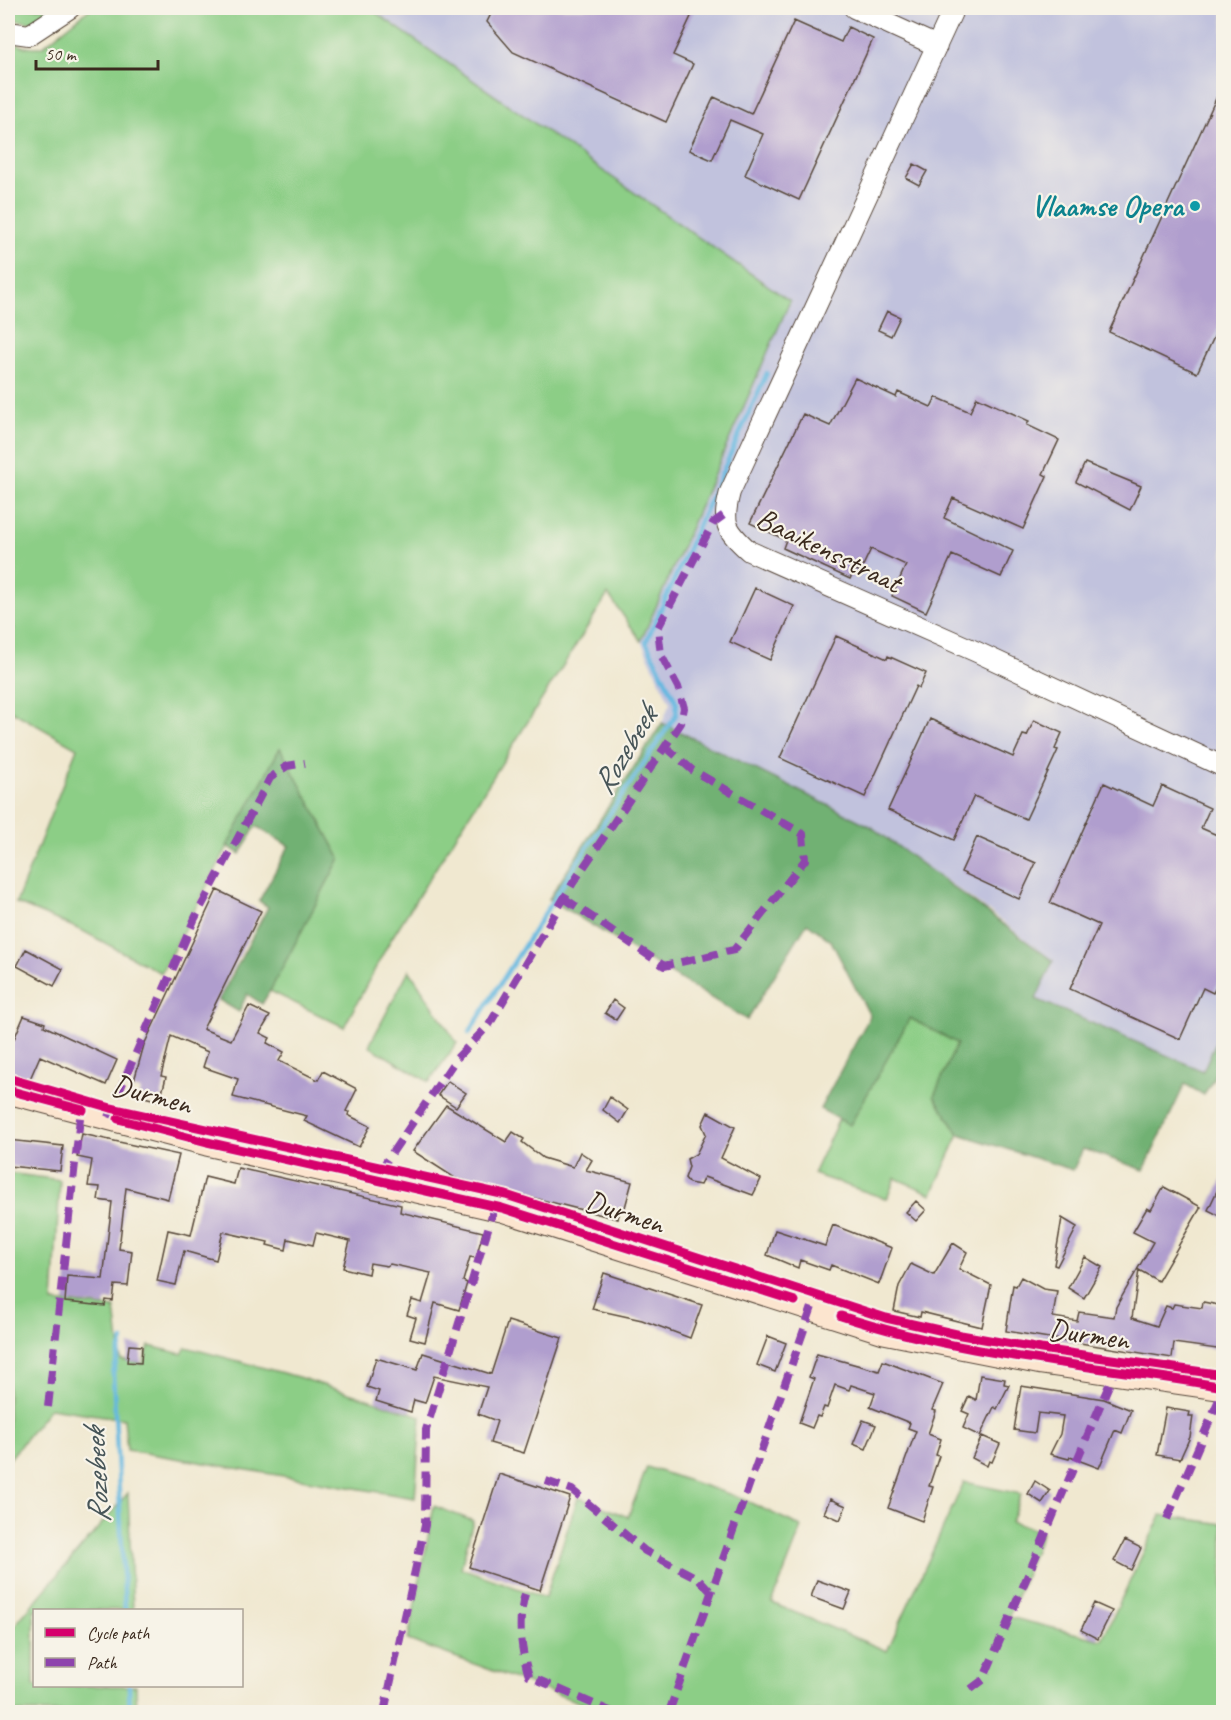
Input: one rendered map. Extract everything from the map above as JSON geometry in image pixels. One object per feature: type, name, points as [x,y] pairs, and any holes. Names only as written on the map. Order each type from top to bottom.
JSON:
[{"type":"street","points":[[8,32],[29,35],[70,8]]},
{"type":"street","points":[[854,8],[937,46]]},
{"type":"street","name":"Baaikensstraat","points":[[954,8],[730,492],[724,515],[732,536],[749,551],[977,652],[1224,767]]},
{"type":"street","name":"Durmen","points":[[8,1090],[207,1142],[502,1208],[884,1330],[1042,1361],[1224,1387]]},
{"type":"shaded area","points":[[369,8],[1223,8],[1224,1026],[1203,1071],[1035,998],[1053,961],[998,918],[870,826],[662,723],[670,703],[641,641],[789,301]]},
{"type":"green space","points":[[8,8],[58,8],[34,23],[8,19]]},
{"type":"green space","points":[[91,8],[369,8],[790,301],[641,641],[608,594],[390,941],[344,1027],[270,991],[340,858],[280,748],[161,973],[81,930],[16,903],[77,748],[8,709],[8,640],[14,628],[8,623],[8,40],[25,47],[42,47]]},
{"type":"green space","points":[[662,723],[870,826],[1053,961],[1036,999],[1203,1071],[1223,1026],[1223,1075],[1217,1072],[1204,1095],[1185,1084],[1144,1170],[1083,1149],[1073,1170],[959,1134],[934,1096],[957,1043],[910,1018],[850,1125],[820,1109],[870,1016],[831,941],[807,923],[747,1020],[549,899]]},
{"type":"green space","points":[[280,748],[340,858],[262,1004],[247,994],[239,1012],[219,1000],[268,907],[259,901],[289,846],[256,826],[240,854],[227,846]]},
{"type":"green space","points":[[409,970],[457,1043],[429,1082],[369,1046]]},
{"type":"green space","points":[[910,1018],[957,1043],[934,1096],[959,1134],[932,1194],[895,1178],[887,1199],[813,1174],[839,1119],[850,1124]]},
{"type":"green space","points":[[8,1173],[60,1180],[53,1302],[115,1308],[121,1360],[143,1364],[149,1346],[182,1354],[186,1347],[298,1377],[421,1416],[415,1498],[127,1450],[124,1419],[50,1408],[8,1461]]},
{"type":"green space","points":[[647,1467],[738,1497],[802,1527],[772,1603],[887,1651],[964,1482],[1021,1494],[1011,1522],[1042,1532],[1009,1617],[1102,1640],[1161,1515],[1223,1524],[1223,1712],[606,1712],[408,1640],[434,1506],[473,1521],[461,1568],[545,1598],[578,1497],[628,1517]]},
{"type":"green space","points":[[128,1493],[133,1609],[33,1609],[33,1687],[136,1687],[137,1712],[8,1712],[8,1633]]},
{"type":"building","points":[[494,8],[695,8],[673,55],[693,64],[666,122],[513,52],[487,22]]},
{"type":"building","points":[[794,21],[841,42],[848,27],[873,39],[799,200],[745,175],[763,134],[730,120],[712,160],[689,150],[714,97],[751,114]]},
{"type":"building","name":"Vlaamse Opera","points":[[1224,81],[1224,316],[1197,373],[1109,332]]},
{"type":"building","points":[[914,164],[927,171],[919,185],[906,178]]},
{"type":"building","points":[[887,311],[900,317],[891,336],[878,330]]},
{"type":"building","points":[[855,378],[896,397],[898,392],[931,407],[936,397],[970,412],[977,397],[1029,421],[1027,425],[1059,440],[1043,474],[1047,476],[1023,529],[953,498],[944,518],[1013,551],[1001,577],[952,555],[926,612],[892,596],[906,565],[871,549],[860,572],[855,569],[850,579],[783,548],[786,540],[750,523],[803,414],[830,426]]},
{"type":"building","points":[[1085,463],[1141,486],[1130,510],[1076,482]]},
{"type":"building","points":[[755,588],[794,606],[770,660],[730,642]]},
{"type":"building","points":[[836,636],[887,659],[888,656],[926,673],[919,688],[916,686],[865,797],[780,758]]},
{"type":"building","points":[[930,719],[1013,757],[1023,735],[1027,736],[1034,720],[1062,733],[1055,749],[1058,750],[1026,819],[974,796],[954,840],[888,810]]},
{"type":"building","points":[[1104,783],[1153,806],[1162,786],[1210,808],[1201,828],[1224,838],[1224,971],[1213,993],[1203,988],[1180,1039],[1070,989],[1099,925],[1050,903]]},
{"type":"building","points":[[977,837],[1036,863],[1019,899],[961,872]]},
{"type":"building","points":[[217,890],[261,911],[203,1029],[231,1040],[249,1006],[270,1016],[260,1033],[270,1038],[267,1043],[284,1052],[279,1061],[318,1080],[323,1071],[357,1089],[346,1111],[349,1112],[348,1115],[370,1126],[359,1147],[304,1121],[307,1116],[233,1097],[238,1079],[203,1067],[208,1052],[171,1036],[161,1076],[166,1077],[160,1101],[140,1096],[141,1090],[132,1088],[144,1045]]},
{"type":"building","points":[[26,949],[63,969],[54,986],[17,966]]},
{"type":"building","points":[[613,1000],[624,1008],[616,1020],[605,1013]]},
{"type":"building","points":[[24,1016],[45,1023],[44,1026],[117,1060],[106,1085],[40,1056],[30,1079],[8,1074],[8,1053]]},
{"type":"building","points":[[448,1081],[466,1093],[456,1107],[438,1095]]},
{"type":"building","points":[[610,1097],[628,1110],[620,1123],[603,1110]]},
{"type":"building","points":[[446,1105],[506,1142],[513,1132],[524,1139],[522,1142],[543,1158],[573,1167],[580,1152],[592,1160],[586,1170],[632,1182],[624,1211],[620,1210],[618,1219],[455,1178],[413,1151]]},
{"type":"building","points":[[708,1112],[735,1127],[721,1158],[761,1179],[753,1195],[704,1177],[700,1185],[689,1183],[685,1178],[689,1167],[687,1159],[696,1154],[706,1134],[702,1125]]},
{"type":"building","points":[[82,1134],[179,1155],[168,1199],[126,1188],[119,1249],[132,1251],[128,1286],[115,1285],[113,1301],[106,1300],[105,1306],[65,1302],[67,1276],[103,1279],[112,1202],[98,1200],[100,1187],[88,1186],[92,1160],[77,1157]]},
{"type":"building","points":[[8,1140],[63,1146],[60,1171],[8,1166]]},
{"type":"building","points":[[238,1168],[401,1205],[400,1212],[483,1232],[476,1258],[470,1257],[463,1281],[467,1283],[459,1310],[435,1303],[425,1342],[410,1338],[416,1318],[407,1315],[412,1300],[422,1303],[431,1273],[390,1264],[387,1266],[370,1263],[368,1274],[343,1268],[350,1241],[316,1233],[313,1245],[288,1239],[286,1250],[267,1245],[268,1242],[223,1232],[216,1260],[184,1251],[176,1285],[157,1281],[168,1230],[191,1235],[205,1177],[234,1184]]},
{"type":"building","points":[[1224,1176],[1224,1218],[1208,1210]]},
{"type":"building","points":[[1164,1187],[1201,1207],[1158,1281],[1139,1270],[1132,1318],[1157,1326],[1166,1306],[1172,1308],[1174,1304],[1202,1308],[1203,1302],[1224,1306],[1224,1350],[1174,1343],[1172,1358],[1006,1331],[1013,1285],[1016,1286],[1021,1277],[1043,1289],[1057,1291],[1053,1317],[1077,1321],[1079,1312],[1114,1317],[1116,1307],[1153,1242],[1133,1232],[1147,1208],[1151,1210]]},
{"type":"building","points":[[916,1201],[926,1210],[916,1221],[906,1212]]},
{"type":"building","points":[[1062,1218],[1077,1227],[1057,1266],[1054,1265]]},
{"type":"building","points":[[833,1225],[892,1248],[879,1284],[831,1265],[829,1270],[800,1260],[798,1268],[767,1255],[775,1230],[825,1246]]},
{"type":"building","points":[[953,1243],[967,1252],[959,1269],[991,1285],[982,1327],[921,1312],[920,1317],[894,1311],[899,1286],[911,1264],[934,1275]]},
{"type":"building","points":[[1085,1257],[1102,1267],[1084,1298],[1068,1288]]},
{"type":"building","points":[[604,1273],[702,1305],[690,1338],[642,1320],[592,1309]]},
{"type":"building","points":[[508,1321],[562,1338],[524,1453],[490,1443],[497,1421],[478,1414],[487,1387],[434,1376],[425,1403],[414,1400],[411,1412],[376,1401],[379,1391],[367,1387],[376,1358],[417,1370],[423,1353],[491,1374]]},
{"type":"building","points":[[768,1336],[786,1343],[775,1372],[757,1365]]},
{"type":"building","points":[[129,1345],[142,1346],[141,1363],[127,1362]]},
{"type":"building","points":[[817,1354],[879,1371],[883,1361],[943,1384],[932,1410],[936,1411],[928,1434],[941,1439],[936,1455],[939,1456],[929,1486],[933,1487],[922,1521],[888,1508],[916,1431],[908,1428],[910,1423],[870,1407],[875,1393],[851,1385],[849,1390],[835,1385],[827,1408],[824,1407],[820,1417],[817,1416],[812,1428],[799,1423],[814,1379],[809,1377]]},
{"type":"building","points":[[980,1375],[1005,1379],[1004,1384],[1009,1385],[997,1409],[994,1407],[980,1436],[963,1428],[969,1414],[962,1411],[969,1396],[976,1400]]},
{"type":"building","points":[[1021,1386],[1104,1399],[1131,1410],[1122,1433],[1115,1430],[1099,1468],[1070,1457],[1069,1459],[1050,1454],[1060,1434],[1063,1416],[1038,1413],[1035,1433],[1014,1430]]},
{"type":"building","points":[[1166,1408],[1190,1412],[1189,1416],[1193,1416],[1190,1437],[1180,1459],[1157,1455]]},
{"type":"building","points":[[863,1420],[876,1425],[866,1449],[853,1444]]},
{"type":"building","points":[[982,1436],[1000,1444],[992,1462],[989,1461],[987,1466],[972,1458]]},
{"type":"building","points":[[499,1474],[570,1497],[540,1590],[469,1567]]},
{"type":"building","points":[[1035,1481],[1050,1491],[1042,1503],[1028,1494]]},
{"type":"building","points":[[830,1499],[846,1506],[840,1520],[824,1513]]},
{"type":"building","points":[[1125,1540],[1141,1548],[1131,1570],[1114,1561]]},
{"type":"building","points":[[817,1580],[851,1592],[844,1609],[811,1597]]},
{"type":"building","points":[[1094,1603],[1112,1611],[1098,1639],[1081,1630]]},
{"type":"waterway","name":"Rozebeek","points":[[469,1033],[569,875],[676,715],[677,703],[646,642],[767,373]]},
{"type":"waterway","name":"Rozebeek","points":[[123,1340],[113,1373],[125,1609]]},
{"type":"waterway","name":"Rozebeek","points":[[129,1687],[130,1712]]},
{"type":"marked path","points":[[379,1172],[456,1059],[489,1025],[573,883],[681,723],[684,708],[678,687],[661,655],[658,628],[713,523],[724,515]]},
{"type":"marked path","points":[[564,898],[664,966],[734,950],[805,860],[803,834],[692,770],[665,746]]},
{"type":"marked path","points":[[108,1117],[195,918],[270,778],[287,766],[305,763]]},
{"type":"marked path","points":[[48,1407],[81,1109]]},
{"type":"marked path","points":[[384,1712],[425,1525],[426,1430],[495,1206]]},
{"type":"marked path","points":[[669,1712],[812,1307]]},
{"type":"marked path","points":[[971,1689],[983,1680],[1115,1371]]},
{"type":"marked path","points":[[1167,1519],[1224,1388]]},
{"type":"marked path","points":[[546,1481],[572,1490],[645,1551],[699,1579],[711,1592]]},
{"type":"marked path","points":[[525,1594],[521,1615],[521,1635],[529,1676],[612,1712]]},
{"type":"cycle path","points":[[8,1078],[111,1108],[506,1195],[886,1318],[961,1335],[1041,1349],[1224,1375]]},
{"type":"cycle path","points":[[8,1090],[83,1110]]},
{"type":"cycle path","points":[[118,1119],[207,1142],[502,1208],[795,1301]]},
{"type":"cycle path","points":[[841,1316],[888,1330],[983,1351],[1224,1387]]},
{"type":"place","name":"Vlaamse Opera","points":[[1195,206]]}]
